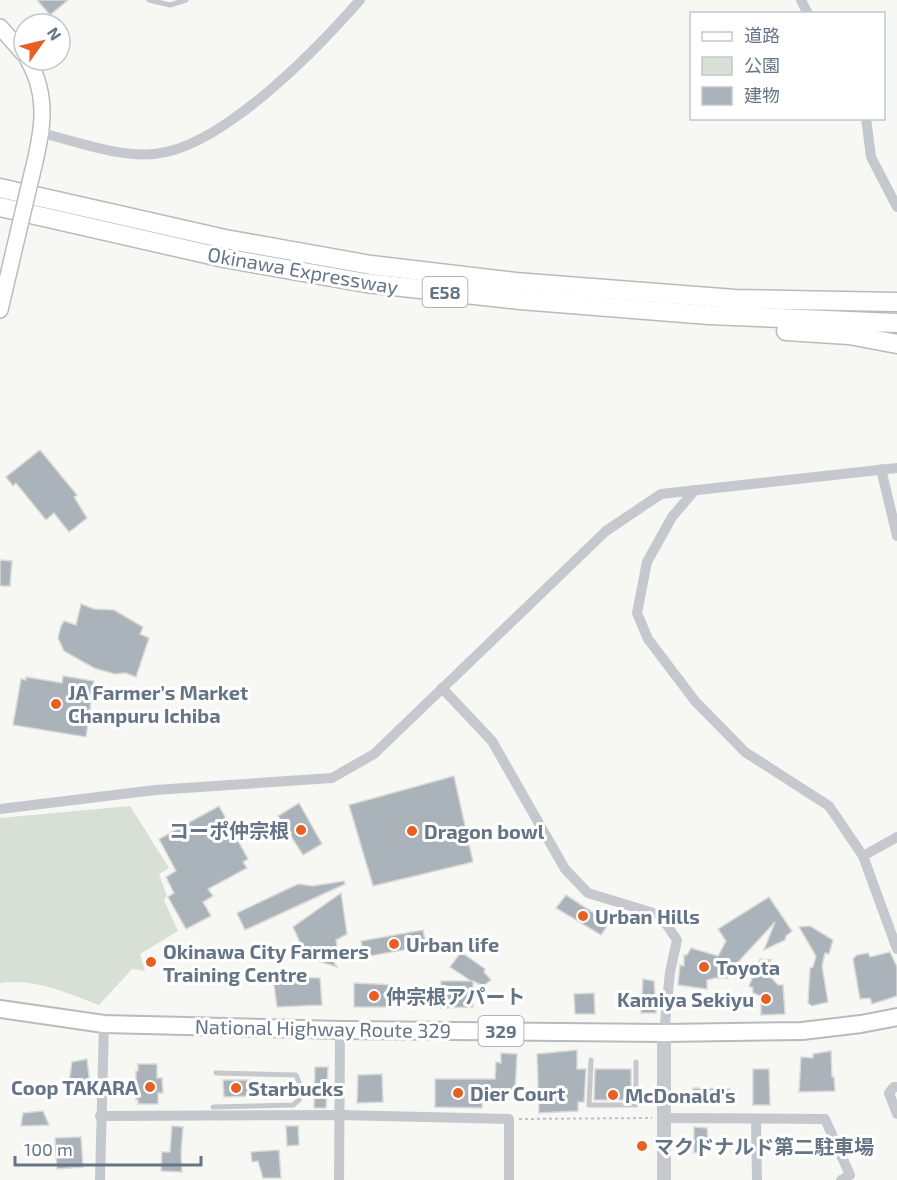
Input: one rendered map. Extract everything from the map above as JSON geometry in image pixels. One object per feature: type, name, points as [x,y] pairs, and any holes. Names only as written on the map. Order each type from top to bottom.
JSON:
[{"type":"highway","name":"Okinawa Expressway","points":[[0,188],[225,239],[371,265],[515,282],[735,299],[897,302]]},
{"type":"highway","name":"Okinawa Expressway","points":[[0,207],[225,258],[366,283],[520,300],[709,315],[897,323]]},
{"type":"highway","points":[[709,315],[743,328],[849,335],[897,344]]},
{"type":"highway","name":"National Highway Route 329","points":[[0,1009],[104,1024],[340,1030],[664,1033],[802,1031],[897,1017]]},
{"type":"main road","points":[[0,27],[12,40]]},
{"type":"main road","points":[[0,310],[42,133],[43,117],[39,90],[32,72]]},
{"type":"street","points":[[42,133],[138,154],[156,154],[198,142],[233,119],[276,84],[317,48],[360,0]]},
{"type":"street","points":[[866,120],[871,157],[897,207]]},
{"type":"street","points":[[0,809],[155,790],[332,778],[374,754],[606,531],[661,494],[897,468]]},
{"type":"street","points":[[881,470],[897,536]]},
{"type":"street","points":[[695,490],[672,517],[647,562],[637,613],[648,639],[695,701],[745,752],[829,806],[863,856],[897,949]]},
{"type":"street","points":[[442,688],[492,741],[565,869],[588,893],[660,915],[677,940],[670,972],[664,1033],[664,1180]]},
{"type":"street","points":[[863,856],[897,837]]},
{"type":"street","points":[[100,1180],[104,1024]]},
{"type":"street","points":[[339,1180],[340,1030]]},
{"type":"street","points":[[897,1087],[889,1093],[897,1114]]},
{"type":"street","points":[[100,1116],[340,1115],[509,1119],[509,1180]]},
{"type":"street","points":[[664,1118],[825,1119],[850,1175],[842,1180]]},
{"type":"street","points":[[756,1120],[757,1180]]},
{"type":"lane","points":[[149,0],[170,5],[186,0]]},
{"type":"lane","points":[[591,1060],[589,1105],[636,1105],[636,1062]]},
{"type":"lane","points":[[213,1107],[293,1105],[299,1100],[299,1082],[296,1075],[216,1073]]},
{"type":"path","points":[[509,1119],[664,1118]]},
{"type":"green space","points":[[130,806],[169,868],[159,874],[167,896],[164,900],[178,931],[140,954],[145,971],[132,969],[99,1005],[38,985],[0,983],[0,818]]},
{"type":"building","points":[[37,0],[68,0],[54,12],[47,12]]},
{"type":"building","points":[[40,450],[77,495],[74,497],[87,518],[69,532],[54,513],[46,520],[16,483],[13,486],[6,477]]},
{"type":"building","points":[[0,560],[12,561],[10,586],[0,586]]},
{"type":"building","points":[[81,604],[94,609],[114,610],[143,627],[140,634],[149,638],[136,677],[126,673],[115,674],[94,668],[64,651],[58,638],[61,626],[64,621],[76,625]]},
{"type":"building","points":[[63,676],[94,681],[86,737],[13,725],[21,679],[26,680],[26,677],[62,683]]},
{"type":"building","name":"Dragon bowl","points":[[454,776],[473,862],[373,886],[349,805]]},
{"type":"building","name":"コーポ仲宗根","points":[[299,803],[322,844],[303,855],[278,816]]},
{"type":"building","points":[[219,806],[248,859],[243,862],[247,868],[208,889],[213,896],[203,902],[211,916],[186,929],[168,897],[174,893],[166,877],[176,871],[159,839]]},
{"type":"building","points":[[344,881],[345,884],[245,930],[237,913],[298,884],[313,886]]},
{"type":"building","points":[[341,893],[347,934],[336,940],[337,946],[331,958],[337,967],[315,960],[305,953],[293,927]]},
{"type":"building","name":"Urban Hills","points":[[566,895],[609,923],[601,935],[556,908]]},
{"type":"building","points":[[769,897],[792,931],[785,940],[764,950],[775,922],[728,973],[728,978],[707,980],[707,989],[678,985],[680,965],[684,966],[684,955],[687,955],[691,948],[718,956],[726,941],[718,929]]},
{"type":"building","points":[[810,926],[833,940],[829,954],[825,953],[822,966],[828,1002],[812,1006],[808,1003],[810,968],[813,967],[816,956],[799,927]]},
{"type":"building","name":"Urban life","points":[[423,930],[426,946],[364,957],[361,941]]},
{"type":"building","points":[[461,952],[485,969],[484,972],[491,980],[483,986],[473,981],[473,1007],[441,1008],[441,981],[471,981],[450,967]]},
{"type":"building","points":[[890,952],[897,967],[897,996],[872,1004],[870,998],[860,999],[853,959],[857,955],[868,953],[870,957]]},
{"type":"building","points":[[760,959],[771,960],[765,971],[778,985],[783,985],[785,1014],[761,1015],[761,996],[753,993],[753,988],[749,986]]},
{"type":"building","points":[[273,977],[320,978],[322,1005],[277,1007]]},
{"type":"building","points":[[643,979],[654,981],[656,1013],[641,1013]]},
{"type":"building","name":"仲宗根アパート","points":[[354,983],[394,985],[394,1007],[354,1007]]},
{"type":"building","points":[[594,993],[595,1014],[575,1014],[574,994]]},
{"type":"building","points":[[577,1050],[577,1069],[586,1069],[584,1102],[578,1102],[578,1111],[539,1113],[537,1054]]},
{"type":"building","points":[[831,1051],[835,1091],[799,1092],[801,1057],[813,1058],[813,1054]]},
{"type":"building","points":[[501,1053],[517,1054],[515,1093],[482,1092],[482,1108],[435,1107],[435,1079],[495,1079],[496,1062],[501,1063]]},
{"type":"building","points":[[87,1059],[90,1085],[68,1091],[72,1062]]},
{"type":"building","name":"Coop TAKARA","points":[[138,1064],[157,1064],[157,1078],[162,1078],[163,1093],[158,1093],[158,1104],[138,1104],[136,1100]]},
{"type":"building","points":[[315,1067],[328,1067],[326,1108],[314,1108]]},
{"type":"building","points":[[595,1069],[631,1069],[631,1100],[594,1100]]},
{"type":"building","points":[[753,1069],[769,1069],[770,1105],[753,1105]]},
{"type":"building","points":[[382,1074],[383,1102],[357,1103],[358,1075]]},
{"type":"building","points":[[223,1080],[257,1080],[257,1096],[224,1097]]},
{"type":"building","points":[[693,1088],[730,1089],[730,1099],[693,1098]]},
{"type":"building","points":[[43,1111],[49,1125],[21,1126],[23,1113]]},
{"type":"building","points":[[172,1126],[183,1127],[182,1172],[161,1171],[162,1152],[170,1152]]},
{"type":"building","points":[[286,1126],[298,1126],[299,1145],[287,1146]]},
{"type":"building","points":[[694,1127],[707,1128],[709,1151],[694,1153]]},
{"type":"building","points":[[81,1137],[83,1167],[57,1169],[55,1138]]},
{"type":"building","points":[[279,1150],[281,1178],[263,1178],[258,1161],[252,1162],[251,1152]]},
{"type":"place","name":"JA Farmer’s Market Chanpuru Ichiba","points":[[56,704]]},
{"type":"place","name":"コーポ仲宗根","points":[[301,830]]},
{"type":"place","name":"Dragon bowl","points":[[412,831]]},
{"type":"place","name":"Urban Hills","points":[[583,916]]},
{"type":"place","name":"Urban life","points":[[394,944]]},
{"type":"place","name":"Okinawa City Farmers Training Centre","points":[[151,962]]},
{"type":"place","name":"Toyota","points":[[704,967]]},
{"type":"place","name":"仲宗根アパート","points":[[374,996]]},
{"type":"place","name":"Kamiya Sekiyu","points":[[766,999]]},
{"type":"place","name":"Coop TAKARA","points":[[150,1087]]},
{"type":"place","name":"Starbucks","points":[[236,1088]]},
{"type":"place","name":"Dier Court","points":[[458,1093]]},
{"type":"place","name":"McDonald's","points":[[613,1095]]},
{"type":"place","name":"マクドナルド第二駐車場","points":[[642,1146]]}]
